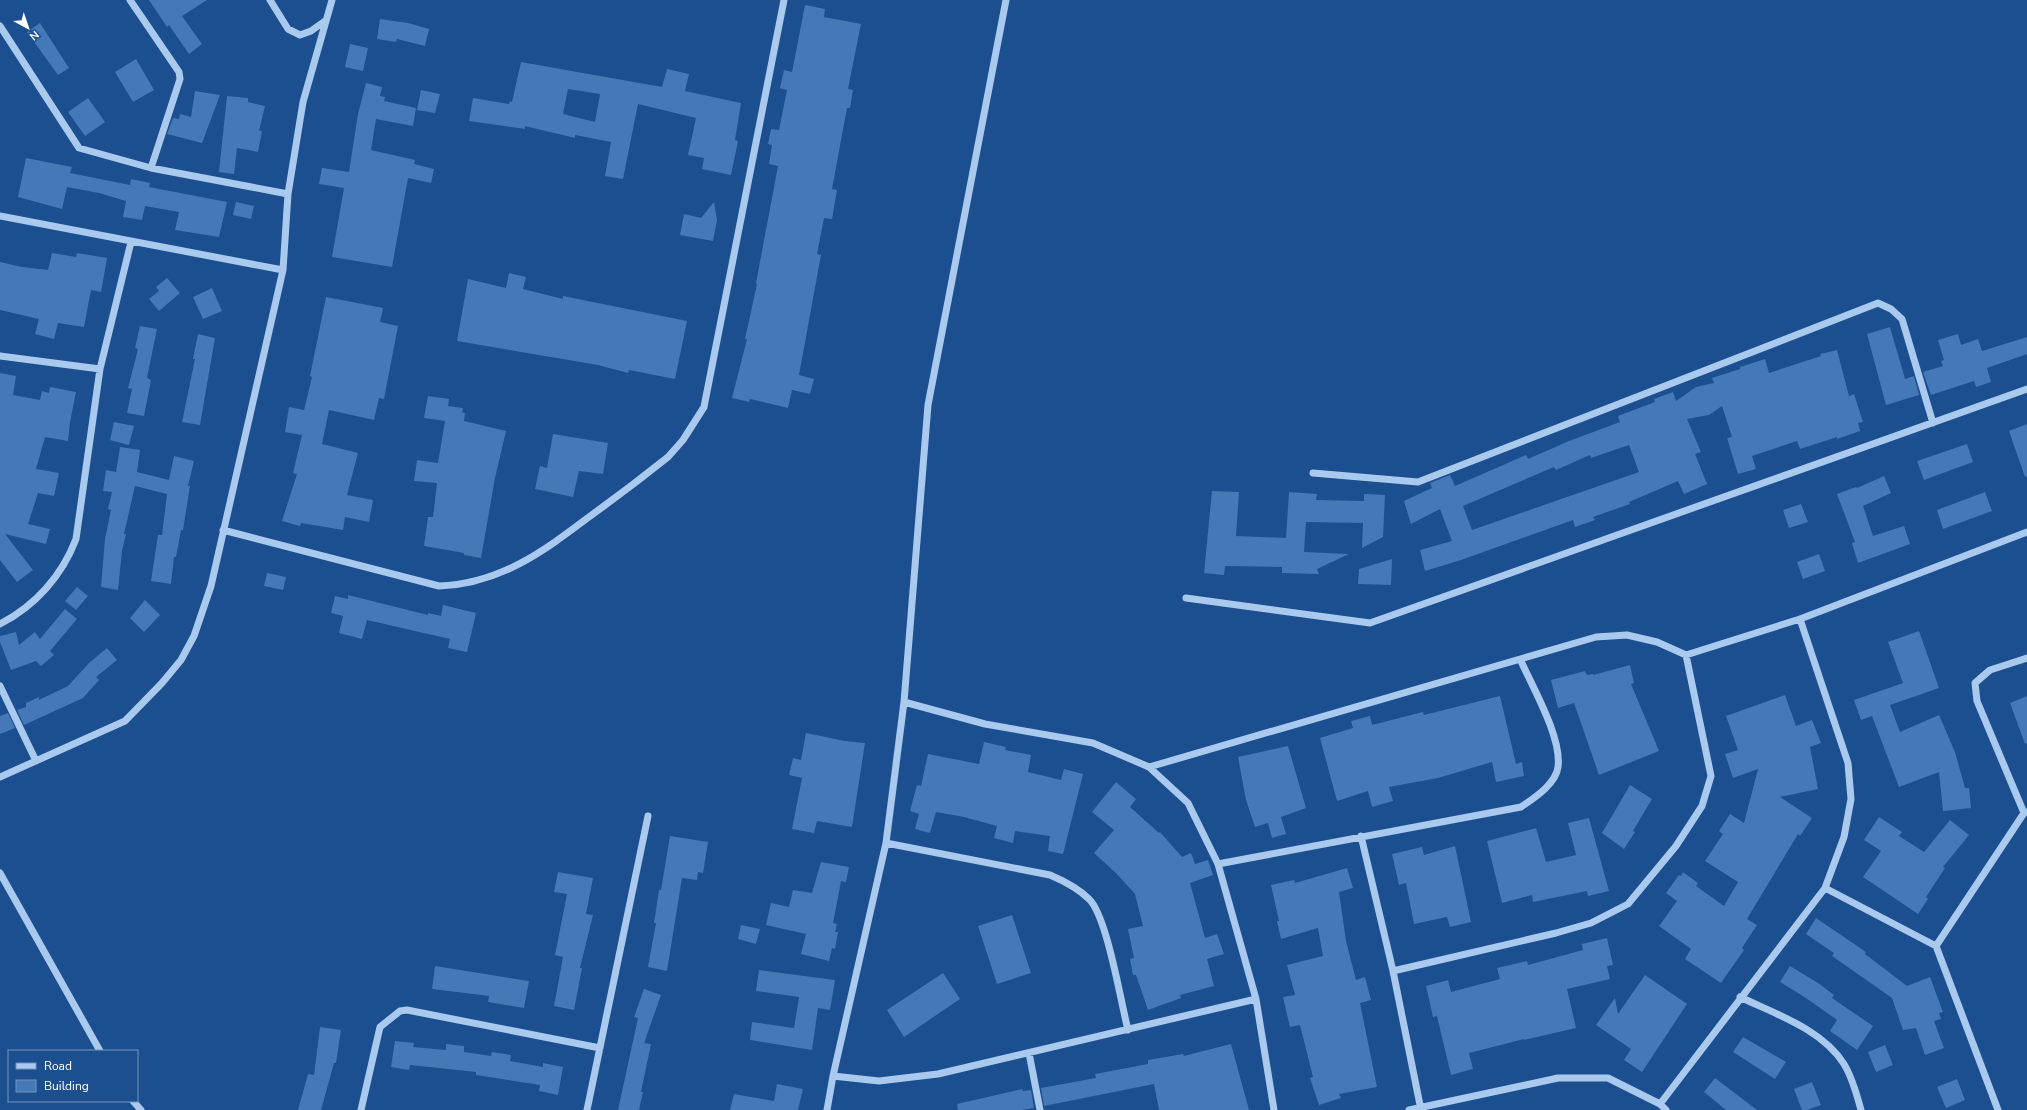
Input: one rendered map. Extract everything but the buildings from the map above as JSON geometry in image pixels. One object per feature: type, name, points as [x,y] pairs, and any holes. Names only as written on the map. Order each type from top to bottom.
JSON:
[{"type":"street","points":[[130,0],[178,72],[180,79],[151,168]]},
{"type":"street","points":[[270,0],[288,29],[300,35],[311,31],[325,21]]},
{"type":"street","points":[[0,777],[124,721],[162,683],[181,660],[194,636],[211,586],[283,270],[288,194],[303,102],[332,0]]},
{"type":"street","points":[[223,530],[439,586],[461,585],[504,572],[543,550],[668,457],[683,440],[704,407],[784,0]]},
{"type":"street","points":[[827,1110],[833,1076],[886,842],[904,702],[928,405],[1006,0]]},
{"type":"street","points":[[0,26],[79,148],[151,168],[288,194]]},
{"type":"street","points":[[0,216],[283,270]]},
{"type":"street","points":[[0,624],[35,602],[70,555],[76,539],[100,370],[131,242]]},
{"type":"street","points":[[1313,473],[1418,482],[1878,303],[1891,309],[1902,319],[1933,423]]},
{"type":"street","points":[[0,356],[100,370]]},
{"type":"street","points":[[1186,598],[1370,623],[2027,389]]},
{"type":"street","points":[[1149,767],[1521,661],[1596,638],[1626,636],[1657,642],[1686,656],[1800,619],[2027,532]]},
{"type":"street","points":[[1660,1104],[1740,997],[1825,888],[1844,837],[1851,799],[1848,763],[1800,619]]},
{"type":"street","points":[[1393,971],[1563,931],[1591,923],[1628,904],[1676,846],[1702,806],[1711,776],[1686,656]]},
{"type":"street","points":[[1936,946],[2025,813],[1977,701],[1975,683],[1990,670],[2027,658]]},
{"type":"street","points":[[1218,864],[1522,807],[1546,789],[1558,768],[1556,739],[1521,661]]},
{"type":"street","points":[[0,686],[36,761]]},
{"type":"street","points":[[904,702],[985,724],[1093,743],[1149,767],[1188,803],[1218,864],[1256,999],[1274,1110]]},
{"type":"street","points":[[587,1110],[648,816]]},
{"type":"street","points":[[1361,836],[1393,971],[1421,1109]]},
{"type":"street","points":[[886,842],[1050,875],[1076,888],[1090,900],[1103,923],[1128,1030]]},
{"type":"street","points":[[0,873],[99,1050]]},
{"type":"street","points":[[1825,888],[1936,946],[1998,1110]]},
{"type":"street","points":[[1740,997],[1804,1029],[1829,1047],[1844,1064],[1857,1095],[1861,1110]]},
{"type":"street","points":[[833,1076],[879,1081],[938,1074],[1256,999]]},
{"type":"street","points":[[361,1110],[380,1027],[400,1011],[407,1010],[600,1048]]},
{"type":"street","points":[[1029,1053],[1040,1110]]},
{"type":"street","points":[[1409,1110],[1421,1109],[1558,1078],[1608,1078],[1660,1104],[1666,1110]]},
{"type":"street","points":[[134,1102],[141,1110]]}]
